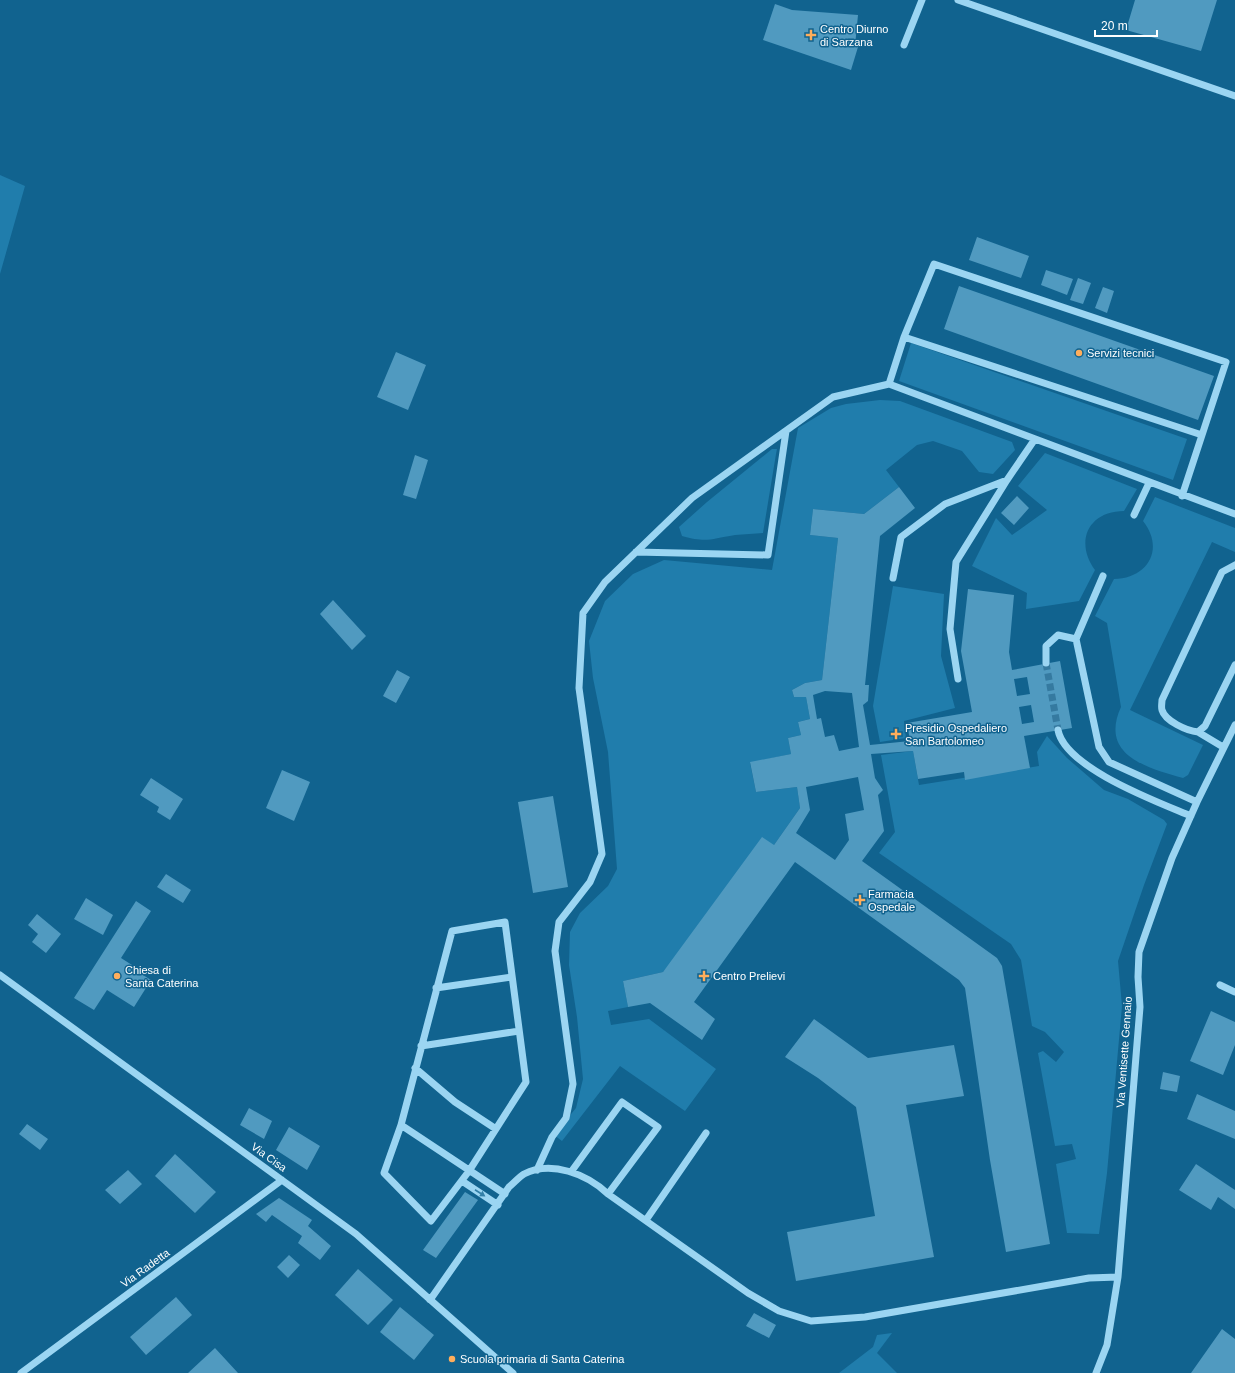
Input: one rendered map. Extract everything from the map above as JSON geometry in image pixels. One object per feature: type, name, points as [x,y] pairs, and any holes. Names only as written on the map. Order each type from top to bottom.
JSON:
[{"type":"street","points":[[904,45],[922,0]]},
{"type":"street","points":[[958,0],[1235,96]]},
{"type":"street","points":[[889,384],[904,337],[934,264],[1226,362],[1182,496]]},
{"type":"street","points":[[904,337],[1202,435]]},
{"type":"street","points":[[537,1170],[552,1137],[566,1118],[573,1084],[555,951],[559,922],[590,882],[602,854],[579,688],[583,613],[605,582],[692,498],[833,397],[889,384],[1182,496],[1235,514]]},
{"type":"street","points":[[636,552],[768,555],[786,431]]},
{"type":"street","points":[[958,679],[950,629],[956,562],[1007,480],[1035,439]]},
{"type":"street","points":[[893,578],[901,537],[945,504],[1007,480]]},
{"type":"street","points":[[1134,515],[1150,483]]},
{"type":"street","points":[[1224,748],[1198,732],[1191,731],[1168,718],[1162,710],[1162,700],[1222,572],[1235,565]]},
{"type":"street","points":[[1103,576],[1076,639],[1100,747],[1109,762],[1197,802]]},
{"type":"street","points":[[1046,663],[1046,646],[1058,635],[1076,639]]},
{"type":"street","points":[[1198,732],[1205,726],[1235,665]]},
{"type":"street","name":"Via Ventisette Gennaio","points":[[1096,1373],[1107,1345],[1118,1277],[1140,1006],[1138,977],[1139,952],[1172,858],[1197,802],[1235,725]]},
{"type":"street","points":[[1058,730],[1060,739],[1072,754],[1116,784],[1191,816]]},
{"type":"street","points":[[505,922],[512,977],[526,1082],[469,1171],[431,1221],[384,1173],[401,1125],[452,931],[505,922]]},
{"type":"street","name":"Via Cisa","points":[[0,975],[356,1234],[513,1373]]},
{"type":"street","points":[[436,988],[512,977]]},
{"type":"street","points":[[1220,984],[1235,992]]},
{"type":"street","points":[[421,1046],[519,1031]]},
{"type":"street","points":[[415,1068],[455,1102],[496,1129]]},
{"type":"street","points":[[571,1172],[622,1102],[658,1128],[608,1194]]},
{"type":"street","points":[[401,1125],[505,1194]]},
{"type":"street","points":[[646,1220],[706,1133]]},
{"type":"street","points":[[430,1300],[510,1187],[523,1174],[544,1168],[571,1172],[597,1184],[608,1194],[748,1293],[779,1311],[811,1321],[865,1317],[1089,1278],[1118,1277]]},
{"type":"street","name":"Via Radetta","points":[[21,1373],[282,1180]]},
{"type":"street","points":[[462,1181],[498,1205]]},
{"type":"shaded area","points":[[0,175],[25,186],[0,274]]},
{"type":"shaded area","points":[[911,343],[1187,439],[1173,480],[899,381]]},
{"type":"shaded area","points":[[880,400],[900,401],[1012,442],[1015,450],[993,474],[979,472],[962,451],[933,441],[917,445],[886,470],[899,487],[864,514],[813,509],[810,535],[838,538],[822,680],[805,683],[792,690],[794,697],[806,697],[810,719],[798,722],[801,735],[788,738],[791,754],[750,763],[756,792],[797,787],[800,808],[774,845],[663,972],[623,981],[628,1007],[608,1011],[611,1025],[649,1019],[716,1069],[685,1111],[620,1066],[562,1141],[554,1135],[576,1108],[583,1079],[577,1017],[569,965],[570,932],[580,913],[608,886],[617,869],[608,752],[593,678],[589,641],[605,601],[633,574],[664,560],[772,570],[798,428],[831,408],[846,404]]},
{"type":"shaded area","points":[[772,449],[777,449],[763,533],[735,535],[708,540],[682,536],[679,527]]},
{"type":"shaded area","points":[[1045,453],[1137,489],[1124,511],[1112,512],[1102,516],[1094,522],[1088,530],[1086,549],[1095,570],[1079,601],[1026,609],[1027,593],[972,566],[996,518],[1012,535],[1047,510],[1018,486]]},
{"type":"shaded area","points":[[1155,497],[1235,528],[1235,552],[1212,542],[1130,710],[1203,745],[1188,775],[1183,778],[1142,764],[1130,757],[1121,748],[1116,737],[1116,723],[1121,707],[1107,623],[1095,616],[1114,579],[1126,577],[1136,573],[1144,568],[1150,560],[1153,542],[1143,521]]},
{"type":"shaded area","points":[[893,586],[944,594],[941,656],[955,708],[904,721],[906,738],[880,742],[873,706]]},
{"type":"shaded area","points":[[1047,736],[1067,758],[1104,790],[1128,799],[1164,820],[1167,824],[1118,961],[1122,1006],[1107,1173],[1099,1234],[1067,1233],[1056,1164],[1076,1159],[1072,1144],[1055,1146],[1038,1053],[1043,1051],[1056,1062],[1064,1052],[1045,1032],[1032,1026],[1021,960],[1011,944],[879,853],[895,832],[881,755],[913,751],[919,785],[1039,766],[1037,752]]},
{"type":"shaded area","points":[[892,1333],[877,1353],[897,1373],[839,1373],[873,1347],[877,1335]]},
{"type":"building","points":[[1135,0],[1217,0],[1201,51],[1126,30]]},
{"type":"building","points":[[775,4],[792,10],[858,15],[855,46],[858,47],[851,70],[763,40]]},
{"type":"building","points":[[977,237],[1029,256],[1021,278],[969,260]]},
{"type":"building","points":[[1046,270],[1073,279],[1067,295],[1041,285]]},
{"type":"building","points":[[1078,278],[1091,283],[1083,304],[1070,300]]},
{"type":"building","name":"Servizi tecnici","points":[[959,286],[1214,376],[1198,420],[944,329]]},
{"type":"building","points":[[1103,287],[1114,291],[1107,313],[1095,308]]},
{"type":"building","points":[[396,352],[426,365],[408,410],[377,397]]},
{"type":"building","points":[[415,455],[428,460],[416,499],[403,495]]},
{"type":"building","points":[[899,487],[915,508],[880,536],[865,685],[869,685],[868,701],[863,705],[870,745],[910,741],[907,723],[972,712],[961,651],[968,589],[1014,595],[1009,652],[1012,670],[1060,661],[1072,728],[1024,736],[1030,768],[965,780],[964,772],[918,779],[913,751],[871,754],[875,778],[883,790],[878,795],[884,831],[862,861],[997,958],[1002,966],[1050,1244],[1006,1252],[990,1160],[965,988],[959,980],[795,862],[694,1002],[715,1019],[702,1040],[650,1003],[628,1007],[623,981],[663,972],[762,837],[774,845],[800,808],[797,787],[756,792],[750,762],[791,754],[788,738],[801,735],[798,722],[810,719],[806,697],[794,697],[792,690],[805,683],[822,680],[838,538],[810,535],[813,509],[864,514]],"holes":[[[1027,677],[1030,694],[1017,696],[1014,679]],[[825,691],[852,693],[859,747],[839,751],[834,735],[825,737],[821,718],[817,719],[813,695]],[[1031,705],[1034,722],[1022,724],[1019,707]],[[858,777],[864,810],[845,814],[849,840],[835,860],[796,833],[810,810],[806,787]]]},
{"type":"building","points":[[1017,496],[1029,508],[1014,525],[1001,513]]},
{"type":"building","points":[[333,600],[366,636],[352,650],[320,614]]},
{"type":"building","points":[[397,670],[410,677],[396,703],[383,696]]},
{"type":"building","points":[[282,770],[310,782],[294,821],[266,808]]},
{"type":"building","points":[[151,778],[183,799],[170,820],[157,812],[159,807],[140,795]]},
{"type":"building","points":[[553,796],[568,887],[533,893],[518,802]]},
{"type":"building","points":[[166,874],[191,890],[183,903],[157,887]]},
{"type":"building","points":[[86,898],[113,915],[103,935],[74,919]]},
{"type":"building","name":"Chiesa di Santa Caterina","points":[[136,901],[151,911],[121,958],[132,965],[130,967],[151,980],[134,1007],[107,990],[94,1010],[74,998]]},
{"type":"building","points":[[37,914],[61,934],[46,953],[32,942],[38,934],[28,925]]},
{"type":"building","points":[[1211,1011],[1235,1022],[1235,1045],[1223,1075],[1190,1061]]},
{"type":"building","points":[[814,1019],[868,1058],[954,1045],[964,1096],[906,1105],[934,1257],[796,1281],[787,1232],[875,1216],[856,1107],[818,1078],[785,1057]]},
{"type":"building","points":[[1163,1072],[1180,1076],[1177,1092],[1160,1089]]},
{"type":"building","points":[[1197,1094],[1235,1111],[1235,1139],[1187,1119]]},
{"type":"building","points":[[249,1108],[272,1121],[264,1139],[240,1125]]},
{"type":"building","points":[[27,1124],[48,1139],[40,1150],[19,1134]]},
{"type":"building","points":[[289,1127],[320,1146],[307,1170],[276,1150]]},
{"type":"building","points":[[175,1154],[216,1192],[195,1213],[155,1176]]},
{"type":"building","points":[[1196,1164],[1235,1190],[1235,1209],[1218,1197],[1211,1210],[1179,1190]]},
{"type":"building","points":[[128,1170],[142,1184],[120,1204],[105,1190]]},
{"type":"building","points":[[465,1192],[478,1200],[436,1258],[423,1250]]},
{"type":"building","points":[[279,1198],[312,1220],[308,1226],[331,1246],[320,1260],[298,1243],[302,1236],[272,1215],[266,1222],[256,1214]]},
{"type":"building","points":[[289,1255],[300,1265],[288,1278],[277,1267]]},
{"type":"building","points":[[358,1269],[393,1300],[368,1325],[335,1295]]},
{"type":"building","points":[[176,1297],[192,1315],[146,1355],[130,1337]]},
{"type":"building","points":[[400,1307],[434,1335],[414,1360],[380,1332]]},
{"type":"building","points":[[754,1313],[776,1325],[769,1338],[746,1326]]},
{"type":"building","points":[[1222,1329],[1235,1339],[1235,1373],[1191,1373]]},
{"type":"building","points":[[215,1348],[238,1373],[188,1373]]},
{"type":"tunnel","points":[[1046,663],[1058,730]]},
{"type":"place","name":"Centro Diurno di Sarzana","points":[[811,35]]},
{"type":"place","name":"Servizi tecnici","points":[[1079,353]]},
{"type":"place","name":"Presidio Ospedaliero San Bartolomeo","points":[[896,734]]},
{"type":"place","name":"Farmacia Ospedale","points":[[860,900]]},
{"type":"place","name":"Chiesa di Santa Caterina","points":[[117,976]]},
{"type":"place","name":"Centro Prelievi","points":[[704,976]]},
{"type":"place","name":"Scuola primaria di Santa Caterina","points":[[452,1359]]}]
